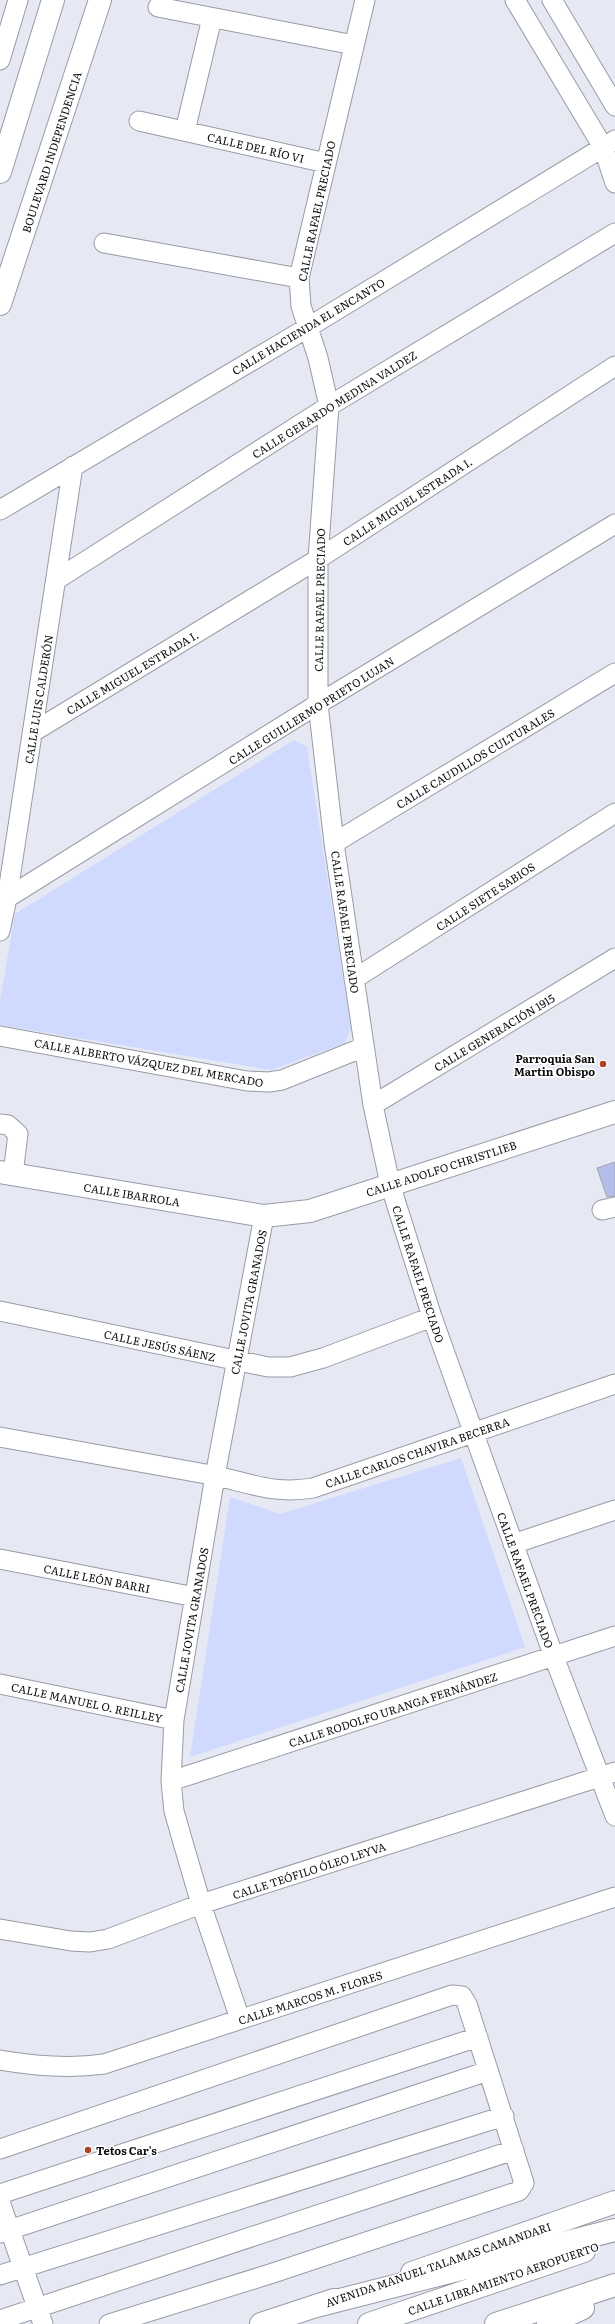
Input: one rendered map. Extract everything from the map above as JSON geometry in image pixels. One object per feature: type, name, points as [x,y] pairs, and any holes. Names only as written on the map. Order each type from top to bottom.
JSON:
[{"type":"main road","points":[[0,172],[53,0]]},
{"type":"main road","name":"BOULEVARD INDEPENDENCIA","points":[[0,304],[100,0]]},
{"type":"main road","name":"CALLE ADOLFO CHRISTLIEB","points":[[264,1216],[310,1211],[615,1112]]},
{"type":"main road","name":"CALLE IBARROLA","points":[[7,1173],[264,1216]]},
{"type":"main road","name":"AVENIDA MANUEL TALAMAS CAMANDARI","points":[[261,2324],[615,2202]]},
{"type":"main road","points":[[316,2306],[615,2230]]},
{"type":"main road","name":"CALLE LIBRAMIENTO AEROPUERTO","points":[[369,2324],[615,2241]]},
{"type":"main road","points":[[496,2324],[615,2285]]},
{"type":"main road","points":[[548,2324],[615,2294]]},
{"type":"street","points":[[0,60],[18,0]]},
{"type":"street","name":"CALLE RAFAEL PRECIADO","points":[[365,0],[299,278],[301,306],[318,358],[329,406],[318,559],[318,704],[334,843],[373,1105],[390,1184],[432,1317],[554,1657],[608,1775],[615,1816]]},
{"type":"street","points":[[515,0],[609,144],[615,184]]},
{"type":"street","points":[[552,0],[615,106]]},
{"type":"street","points":[[158,7],[354,45]]},
{"type":"street","points":[[185,131],[212,18]]},
{"type":"street","name":"CALLE DEL RÍO VI","points":[[139,121],[326,163]]},
{"type":"street","name":"CALLE HACIENDA EL ENCANTO","points":[[0,510],[307,328],[609,144]]},
{"type":"street","name":"CALLE GERARDO MEDINA VALDEZ","points":[[56,580],[329,406],[615,233]]},
{"type":"street","points":[[104,243],[299,278]]},
{"type":"street","name":"CALLE MIGUEL ESTRADA I.","points":[[32,732],[318,559],[615,366]]},
{"type":"street","name":"CALLE LUIS CALDERÓN","points":[[0,931],[8,898],[73,466]]},
{"type":"street","name":"CALLE GUILLERMO PRIETO LUJAN","points":[[8,898],[318,704],[615,524]]},
{"type":"street","name":"CALLE CAUDILLOS CULTURALES","points":[[334,843],[615,673]]},
{"type":"street","name":"CALLE SIETE SABIOS","points":[[354,980],[615,813]]},
{"type":"street","name":"CALLE GENERACIÓN 1915","points":[[373,1105],[615,958]]},
{"type":"street","name":"CALLE ALBERTO VÁZQUEZ DEL MERCADO","points":[[0,1036],[247,1081],[269,1082],[292,1077],[364,1047]]},
{"type":"street","points":[[0,1124],[8,1125],[18,1134],[7,1173]]},
{"type":"street","name":"CALLE JOVITA GRANADOS","points":[[240,2019],[201,1904],[174,1812],[171,1780],[174,1720],[194,1597],[215,1476],[264,1216]]},
{"type":"street","name":"CALLE JESÚS SÁENZ","points":[[0,1311],[237,1362],[268,1367],[290,1367],[323,1358],[432,1317]]},
{"type":"street","name":"CALLE CARLOS CHAVIRA BECERRA","points":[[215,1476],[262,1489],[296,1491],[313,1488],[615,1384]]},
{"type":"street","points":[[0,1437],[215,1476]]},
{"type":"street","points":[[513,1544],[615,1510]]},
{"type":"street","name":"CALLE LEÓN BARRI","points":[[0,1559],[194,1597]]},
{"type":"street","name":"CALLE RODOLFO URANGA FERNÁNDEZ","points":[[171,1780],[615,1636]]},
{"type":"street","name":"CALLE MANUEL O. REILLEY","points":[[0,1684],[174,1720]]},
{"type":"street","name":"CALLE TEÓFILO ÓLEO LEYVA","points":[[0,1929],[71,1941],[90,1942],[108,1939],[201,1904],[608,1775]]},
{"type":"street","name":"CALLE MARCOS M. FLORES","points":[[0,2060],[61,2068],[79,2068],[104,2064],[615,1897]]},
{"type":"street","points":[[0,2149],[452,1995],[462,1996],[467,2004],[504,2116],[524,2183],[519,2191],[509,2196],[270,2274],[109,2324]]},
{"type":"street","points":[[0,2194],[478,2037]]},
{"type":"street","points":[[5,2231],[488,2071]]},
{"type":"street","points":[[0,2275],[24,2269],[504,2116]]},
{"type":"street","points":[[0,2320],[40,2316],[514,2150]]},
{"type":"street","points":[[0,2202],[5,2231],[24,2269],[40,2316]]},
{"type":"shaded area","points":[[294,740],[307,747],[351,1029],[345,1043],[271,1070],[0,1025],[0,1001],[15,914]]},
{"type":"shaded area","points":[[461,1458],[525,1647],[190,1757],[230,1497],[280,1514]]},
{"type":"building","points":[[615,1162],[615,1196],[607,1197],[597,1168]]},
{"type":"place","name":"Parroquia San Martin Obispo","points":[[603,1064]]},
{"type":"place","name":"Tetos Car's","points":[[88,2150]]}]
